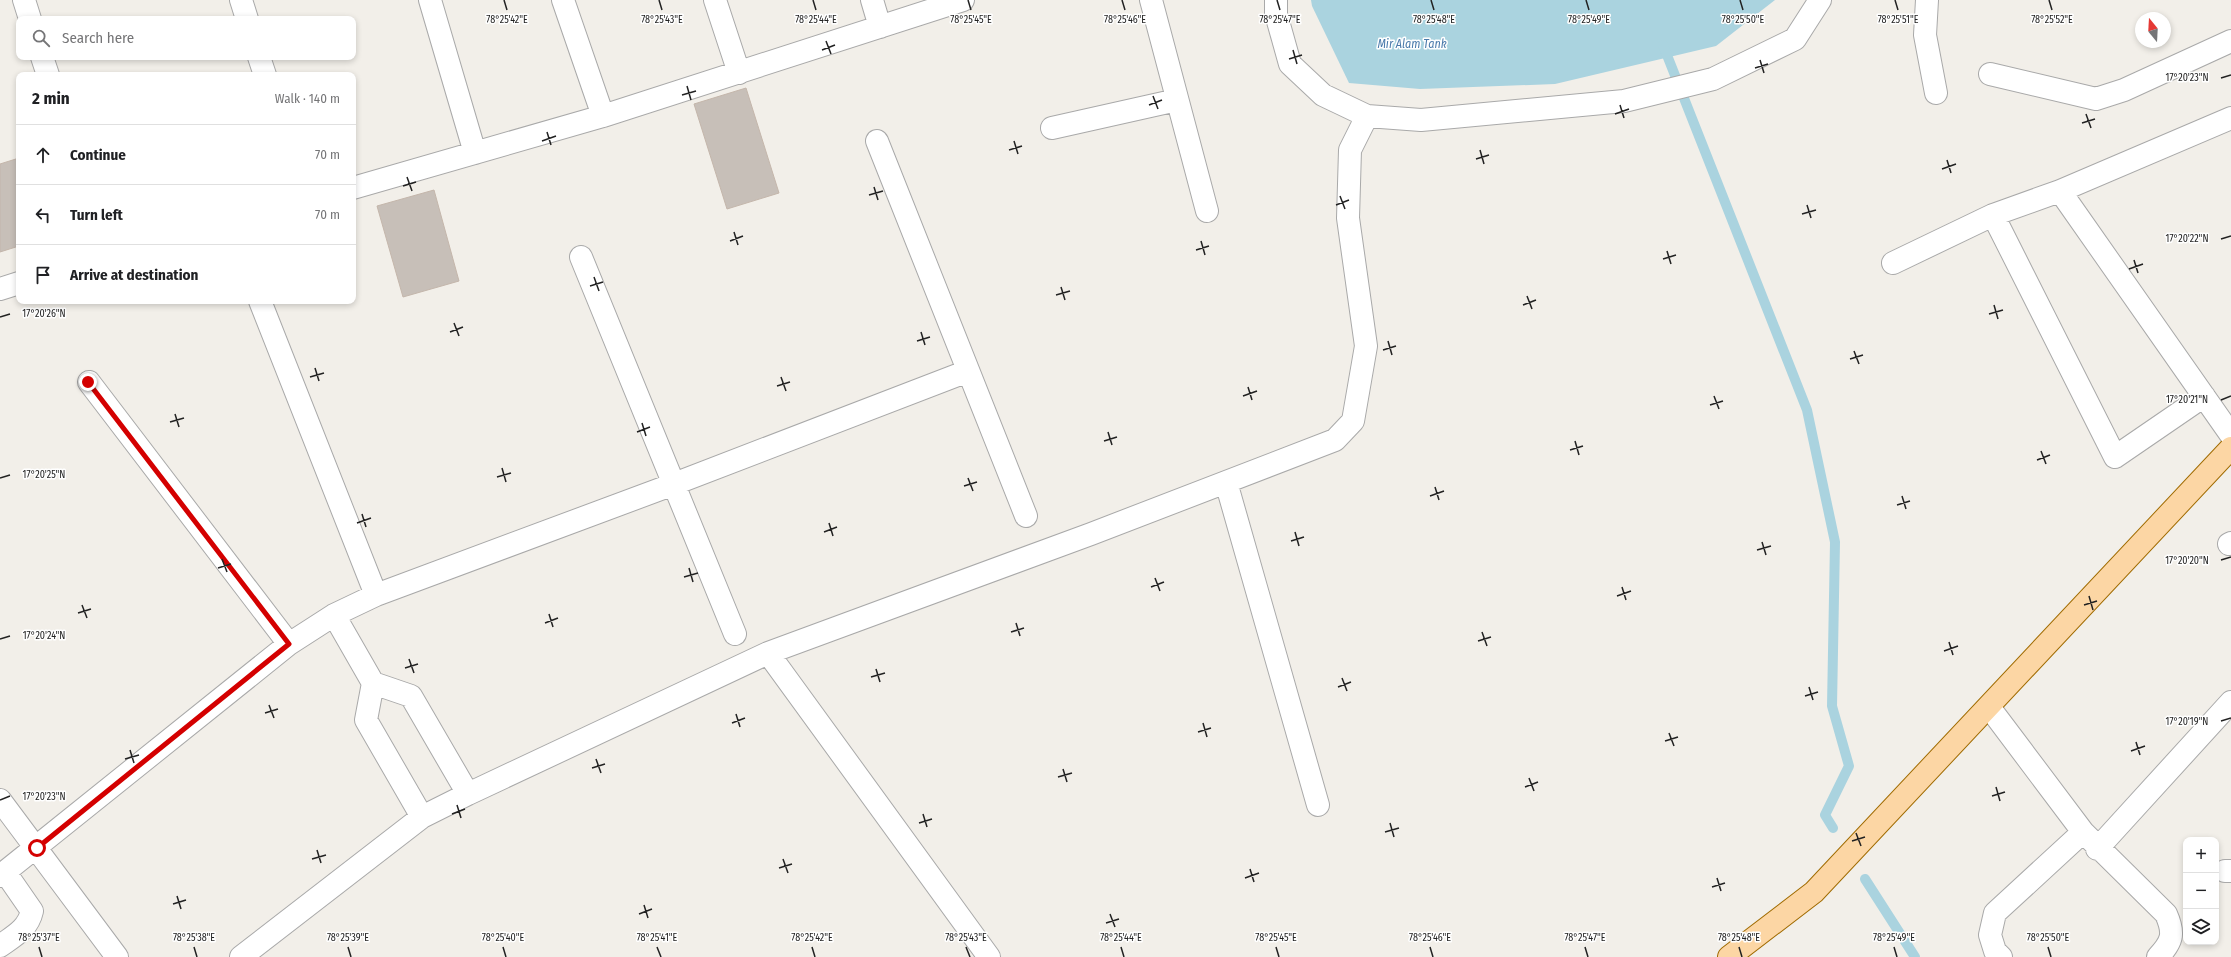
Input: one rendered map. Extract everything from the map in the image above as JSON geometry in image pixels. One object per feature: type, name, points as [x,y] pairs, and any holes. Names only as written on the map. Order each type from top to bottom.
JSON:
[{"type":"main road","points":[[1729,957],[1814,892],[2231,448]]},
{"type":"street","points":[[24,0],[29,16]]},
{"type":"street","points":[[241,0],[246,16]]},
{"type":"street","points":[[430,0],[475,153]]},
{"type":"street","points":[[563,0],[603,116]]},
{"type":"street","points":[[715,0],[739,72]]},
{"type":"street","points":[[872,0],[880,27]]},
{"type":"street","points":[[356,187],[603,116],[963,0]]},
{"type":"street","points":[[1151,0],[1207,211]]},
{"type":"street","points":[[1276,0],[1276,14],[1290,64],[1323,95],[1367,116],[1421,120],[1624,101],[1702,82],[1795,39],[1820,0]]},
{"type":"street","points":[[1927,0],[1925,35],[1936,93]]},
{"type":"street","points":[[1990,74],[2096,99],[2124,90],[2231,41]]},
{"type":"street","points":[[43,60],[47,72]]},
{"type":"street","points":[[260,60],[264,72]]},
{"type":"street","points":[[1052,128],[1177,100]]},
{"type":"street","points":[[241,957],[422,817],[468,794],[768,653],[1335,440],[1353,421],[1366,346],[1348,218],[1350,150],[1367,116]]},
{"type":"street","points":[[1893,263],[1993,215],[2060,191],[2231,118]]},
{"type":"street","points":[[877,141],[1026,516]]},
{"type":"street","points":[[2060,191],[2231,435]]},
{"type":"street","points":[[1993,215],[2115,457],[2204,396]]},
{"type":"street","points":[[581,257],[735,634]]},
{"type":"street","points":[[0,289],[16,284]]},
{"type":"street","points":[[261,304],[376,595]]},
{"type":"street","points":[[0,946],[22,930],[30,921],[32,911],[2,874],[37,848],[289,644],[334,615],[376,595],[674,484],[968,371]]},
{"type":"street","points":[[88,382],[289,644]]},
{"type":"street","points":[[1226,482],[1318,805]]},
{"type":"street","points":[[334,615],[373,683],[366,720],[422,817]]},
{"type":"street","points":[[768,653],[989,957]]},
{"type":"street","points":[[373,683],[411,696],[468,794]]},
{"type":"street","points":[[2098,849],[2231,702]]},
{"type":"street","points":[[1989,707],[2083,832],[2098,849],[2166,914],[2172,927],[2170,944],[2158,957]]},
{"type":"street","points":[[0,800],[37,848],[116,957]]},
{"type":"street","points":[[2001,957],[1995,951],[1990,935],[1995,913],[2083,832]]},
{"type":"water","name":"Mir Alam Tank","points":[[1311,0],[1775,0],[1716,46],[1555,84],[1420,89],[1349,83],[1312,6]]},
{"type":"building","points":[[746,88],[779,193],[727,209],[694,104]]},
{"type":"building","points":[[16,159],[16,247],[0,252],[0,164]]},
{"type":"building","points":[[434,190],[459,281],[403,297],[377,206]]},
{"type":"waterway","points":[[1663,45],[1807,410],[1835,542],[1832,706],[1849,766],[1825,815],[1833,828]]},
{"type":"waterway","points":[[1865,879],[1915,957]]},
{"type":"route","points":[[37,848],[289,644],[88,382]]}]
